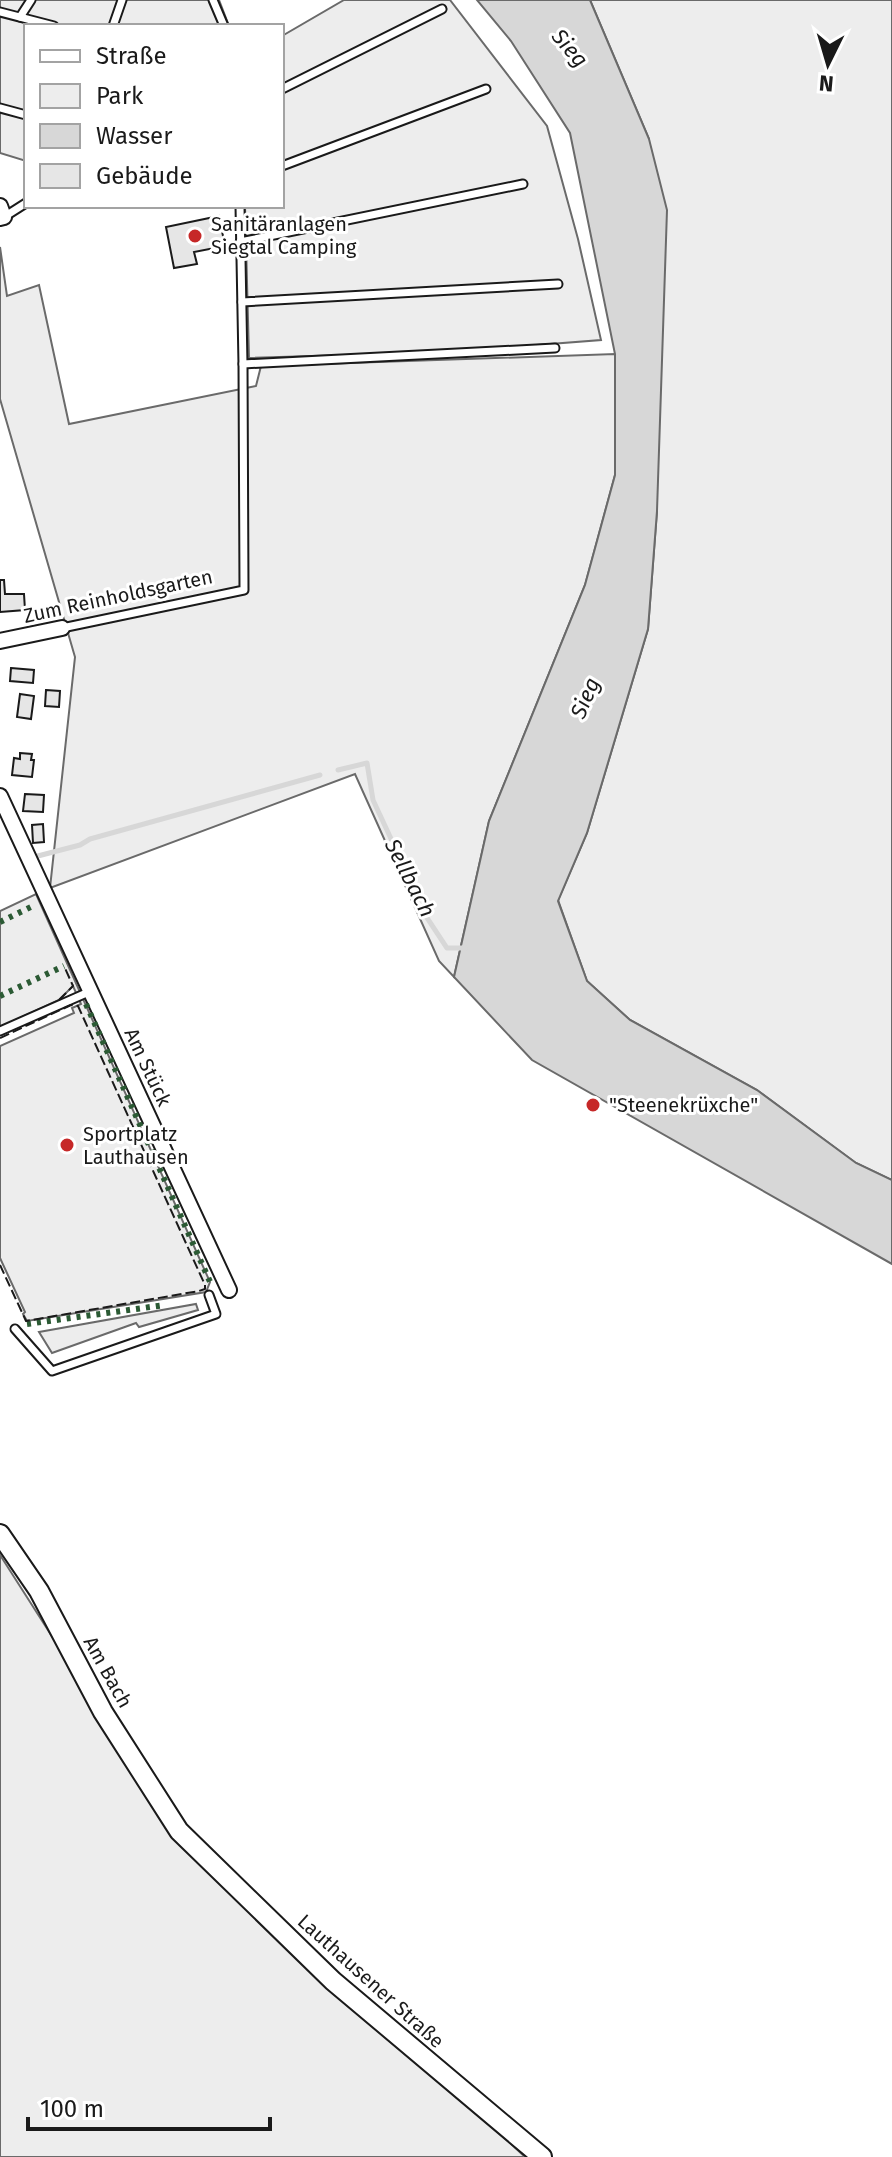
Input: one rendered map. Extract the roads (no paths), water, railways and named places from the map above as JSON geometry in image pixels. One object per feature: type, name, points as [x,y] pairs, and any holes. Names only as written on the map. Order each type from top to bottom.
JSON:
[{"type":"street","name":"Zum Reinholdsgarten","points":[[0,641],[62,628]]},
{"type":"street","name":"Am Stück","points":[[0,796],[229,1290]]},
{"type":"street","name":"Am Bach","points":[[0,1534],[39,1591],[103,1712],[179,1831]]},
{"type":"street","name":"Lauthausener Straße","points":[[179,1831],[333,1981],[542,2157]]},
{"type":"lane","points":[[20,17],[31,0]]},
{"type":"lane","points":[[114,24],[122,0]]},
{"type":"lane","points":[[213,0],[223,24]]},
{"type":"lane","points":[[284,88],[442,9]]},
{"type":"lane","points":[[0,12],[46,24]]},
{"type":"lane","points":[[284,165],[486,89]]},
{"type":"lane","points":[[0,108],[24,114]]},
{"type":"lane","points":[[240,242],[523,184]]},
{"type":"lane","points":[[1,213],[24,204]]},
{"type":"lane","points":[[240,208],[243,364],[555,348]]},
{"type":"lane","points":[[242,302],[558,284]]},
{"type":"lane","name":"Zum Reinholdsgarten","points":[[62,628],[244,590],[243,364]]},
{"type":"lane","points":[[0,1031],[91,991]]},
{"type":"lane","points":[[15,1329],[52,1371],[216,1314],[209,1295]]},
{"type":"water","name":"Sieg","points":[[477,0],[590,0],[649,139],[667,210],[657,511],[648,629],[587,833],[558,901],[587,981],[630,1020],[757,1090],[856,1163],[892,1180],[892,1264],[532,1060],[454,977],[489,821],[585,585],[615,475],[615,354],[570,133],[511,41]]},
{"type":"waterway","name":"Sellbach","points":[[338,770],[367,763],[373,800],[399,856],[408,885],[447,948],[465,948]]},
{"type":"waterway","name":"Sellbach","points":[[34,857],[320,775]]},
{"type":"place","name":"Sanitäranlagen Siegtal Camping","points":[[195,236]]},
{"type":"place","name":"\"Steenekrüxche\"","points":[[593,1105]]},
{"type":"place","name":"Sportplatz Lauthausen","points":[[67,1145]]}]
